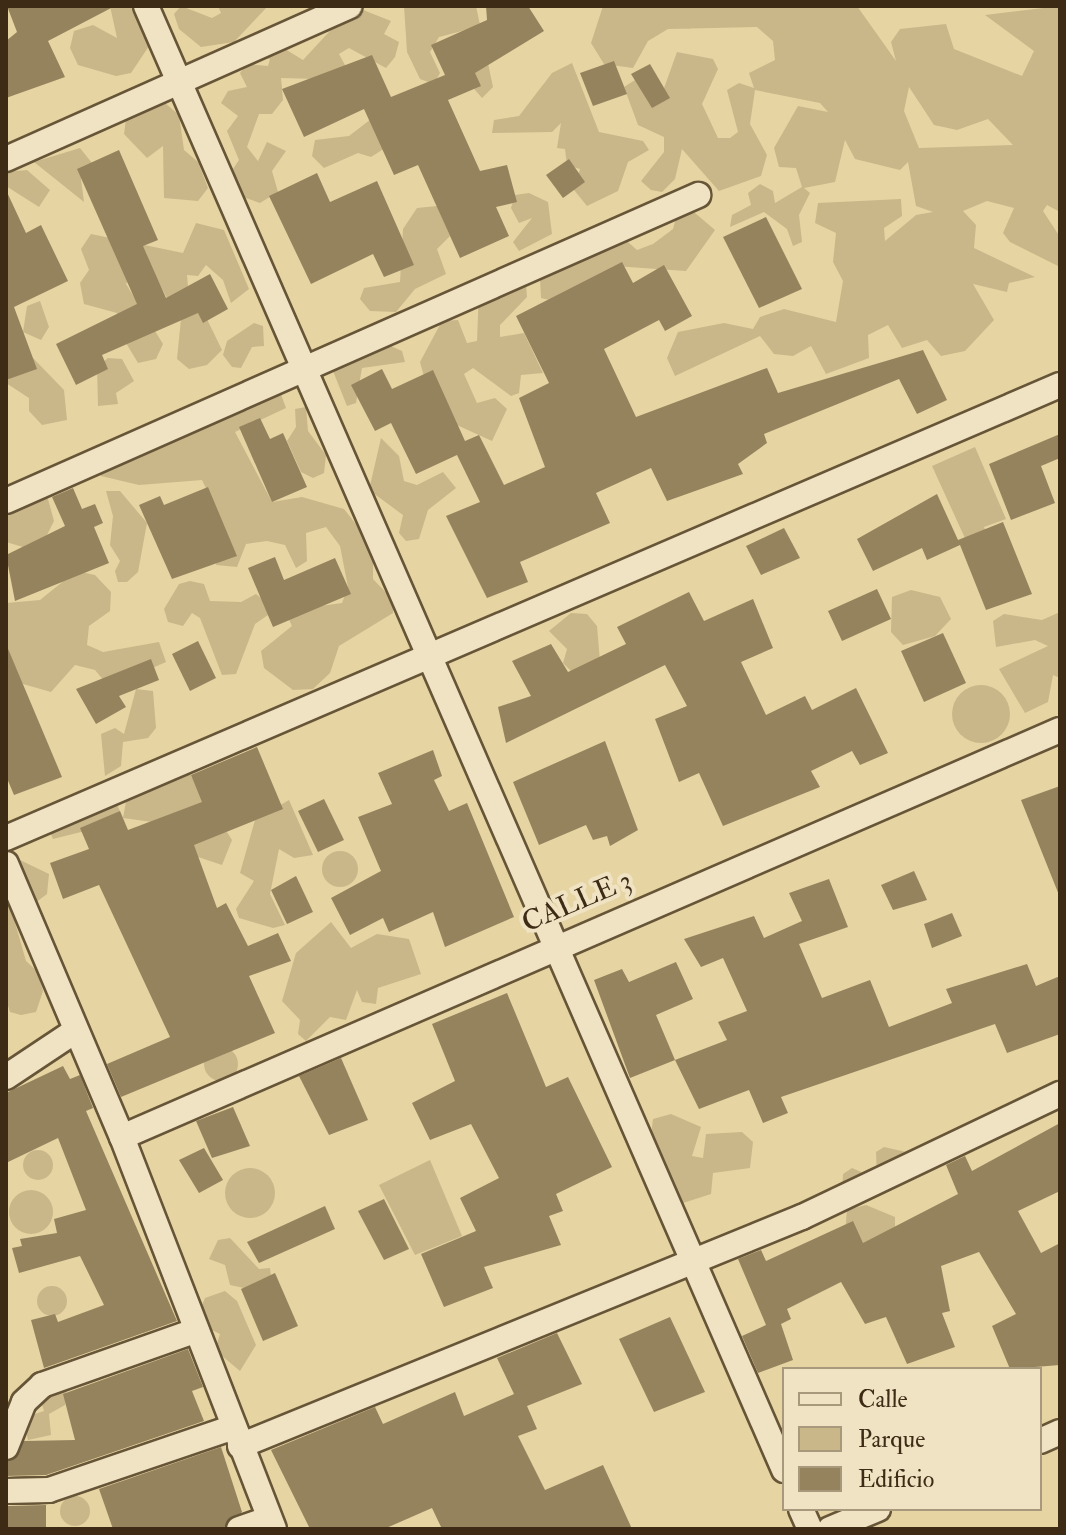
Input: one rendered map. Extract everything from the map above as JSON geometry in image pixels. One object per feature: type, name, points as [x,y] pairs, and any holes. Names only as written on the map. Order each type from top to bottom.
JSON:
[{"type":"street","points":[[146,6],[782,1465]]},
{"type":"street","points":[[6,159],[350,6]]},
{"type":"street","points":[[6,501],[698,195]]},
{"type":"street","points":[[6,838],[430,660],[1060,385]]},
{"type":"street","name":"CALLE 3","points":[[122,1137],[554,944],[1060,730]]},
{"type":"street","points":[[6,864],[72,1033],[122,1137],[271,1524],[239,1529]]},
{"type":"street","points":[[6,1077],[72,1033]]},
{"type":"street","points":[[6,1491],[49,1490],[237,1437],[694,1263],[1060,1094]]},
{"type":"street","points":[[6,1447],[24,1402],[42,1385],[197,1330]]},
{"type":"street","points":[[830,1529],[873,1511]]},
{"type":"green space","points":[[110,6],[132,6],[151,43],[131,73],[116,76],[78,65],[70,48],[74,31],[93,25],[117,38]]},
{"type":"green space","points":[[181,6],[212,18],[221,13],[218,6],[268,6],[234,42],[201,47],[179,29],[174,14]]},
{"type":"green space","points":[[353,6],[391,21],[384,34],[399,42],[395,57],[386,68],[349,48],[339,54],[353,80],[281,78],[283,100],[272,114],[259,114],[247,147],[258,161],[267,142],[286,151],[272,171],[278,192],[260,203],[240,196],[233,169],[239,160],[227,131],[238,116],[221,103],[228,91],[247,87],[240,73],[247,64],[268,66],[270,59],[262,57],[280,46],[303,60]]},
{"type":"green space","points":[[404,6],[476,6],[493,87],[482,98],[470,84],[466,30],[439,37],[430,52],[440,73],[434,84],[420,79],[407,52]]},
{"type":"green space","points":[[603,6],[857,6],[896,61],[891,42],[900,29],[946,24],[954,49],[1022,76],[1034,51],[985,15],[1060,6],[1060,212],[1047,205],[1043,211],[1060,237],[1060,267],[1010,242],[1003,233],[1014,208],[987,201],[963,211],[976,225],[974,248],[1035,277],[1009,283],[1007,292],[973,284],[994,320],[965,351],[941,356],[927,340],[902,348],[888,325],[868,335],[869,358],[826,374],[811,346],[793,356],[774,354],[760,336],[675,376],[667,358],[678,332],[724,323],[753,329],[760,317],[784,309],[836,322],[843,281],[833,262],[836,233],[815,223],[818,203],[901,199],[902,216],[884,228],[885,241],[916,215],[933,212],[916,206],[908,162],[900,170],[855,159],[845,140],[835,182],[804,188],[810,193],[799,215],[802,242],[793,246],[787,229],[764,212],[730,227],[732,215],[751,205],[748,193],[760,184],[773,191],[775,203],[802,187],[796,168],[779,167],[774,148],[798,106],[828,112],[820,103],[755,90],[750,124],[767,155],[761,176],[719,191],[682,149],[675,179],[662,192],[651,190],[641,181],[664,152],[664,137],[638,125],[624,87],[635,80],[663,91],[677,52],[713,59],[718,69],[702,104],[718,138],[730,138],[738,132],[727,90],[739,83],[754,88],[749,73],[775,60],[773,41],[757,27],[668,29],[648,41],[633,68],[604,64],[591,43]],"holes":[[[909,87],[934,125],[957,130],[988,119],[1013,145],[919,148],[904,111]]]},
{"type":"green space","points":[[572,63],[599,132],[643,141],[649,150],[628,162],[618,191],[587,206],[574,190],[580,169],[567,165],[565,149],[557,148],[561,123],[552,132],[492,133],[494,120],[519,116],[552,73]]},
{"type":"green space","points":[[165,103],[179,115],[184,150],[198,162],[208,188],[198,201],[164,198],[163,146],[147,158],[124,134],[126,119]]},
{"type":"green space","points":[[375,116],[396,141],[371,157],[358,153],[324,168],[312,156],[315,140],[349,136]]},
{"type":"green space","points":[[80,148],[92,163],[81,179],[84,202],[34,162]]},
{"type":"green space","points":[[27,170],[50,190],[39,207],[6,186],[6,172]]},
{"type":"green space","points":[[529,193],[548,202],[552,234],[519,251],[513,242],[532,218],[519,223],[511,208],[515,195]]},
{"type":"green space","points":[[437,206],[450,236],[437,249],[446,274],[415,289],[396,312],[370,311],[360,299],[364,288],[400,282],[403,229],[417,208]]},
{"type":"green space","points":[[695,213],[715,230],[686,271],[614,266],[563,303],[541,298],[540,279],[621,236],[637,250],[653,244],[673,229],[677,214]]},
{"type":"green space","points":[[196,223],[224,230],[249,289],[231,303],[223,280],[206,265],[198,276],[187,275],[189,298],[170,304],[157,279],[137,267],[126,284],[163,344],[156,359],[138,363],[117,328],[117,313],[84,304],[80,283],[89,270],[81,249],[91,234],[183,253]]},
{"type":"green space","points":[[508,283],[526,284],[527,297],[500,325],[500,337],[524,333],[543,373],[521,375],[519,393],[511,396],[473,368],[464,374],[477,403],[495,398],[507,409],[492,441],[448,421],[448,403],[425,380],[420,362],[442,321],[458,320],[467,343],[477,341],[479,290]]},
{"type":"green space","points":[[40,301],[49,327],[41,340],[23,332],[27,306]]},
{"type":"green space","points":[[203,311],[222,350],[207,365],[189,369],[177,359],[181,319]]},
{"type":"green space","points":[[254,323],[263,326],[264,346],[252,347],[241,368],[232,367],[223,355],[227,341]]},
{"type":"green space","points":[[375,339],[402,351],[405,362],[362,368],[356,403],[347,406],[333,371],[341,356]]},
{"type":"green space","points":[[33,358],[64,390],[67,420],[42,425],[29,411],[29,398],[6,383],[20,362]]},
{"type":"green space","points":[[108,358],[122,359],[134,381],[116,393],[118,404],[98,406],[97,367]]},
{"type":"green space","points":[[279,389],[286,408],[235,432],[272,502],[302,497],[344,509],[373,546],[373,579],[393,600],[393,613],[339,646],[330,673],[313,689],[293,690],[264,668],[261,651],[292,626],[285,611],[342,603],[348,587],[340,546],[326,527],[306,533],[307,561],[296,568],[285,545],[267,541],[246,544],[237,567],[216,565],[223,524],[202,480],[139,485],[101,476],[100,464]]},
{"type":"green space","points":[[306,407],[308,431],[326,455],[324,473],[313,478],[301,472],[287,441],[296,427],[295,409]]},
{"type":"green space","points":[[381,438],[399,456],[404,481],[417,485],[443,472],[456,488],[428,510],[419,539],[406,541],[399,533],[403,515],[369,490]]},
{"type":"green space","points":[[975,447],[1006,519],[984,527],[989,540],[969,547],[932,466]]},
{"type":"green space","points":[[106,491],[120,491],[147,523],[138,572],[127,582],[118,582],[115,571],[120,561],[110,545],[113,516]]},
{"type":"green space","points":[[6,493],[48,499],[54,521],[47,535],[23,547],[6,542]]},
{"type":"green space","points":[[76,571],[95,575],[111,592],[110,611],[89,626],[87,645],[103,652],[159,642],[166,662],[109,687],[95,670],[75,665],[51,692],[23,684],[6,662],[6,603],[40,600]]},
{"type":"green space","points":[[190,581],[204,584],[210,601],[241,602],[256,594],[266,602],[268,615],[255,624],[236,674],[222,675],[200,618],[192,613],[183,626],[168,622],[164,609],[179,584]]},
{"type":"green space","points":[[911,590],[940,597],[951,619],[935,636],[903,645],[891,632],[892,597]]},
{"type":"green space","points":[[1060,612],[1060,678],[1053,675],[1048,702],[1025,713],[999,669],[1048,646],[1035,640],[996,647],[993,621],[1004,614],[1042,620]]},
{"type":"green space","points":[[571,613],[587,614],[597,626],[600,661],[574,674],[563,663],[567,649],[549,631]]},
{"type":"green space","points":[[981,685],[1002,693],[1010,714],[1002,735],[981,743],[960,735],[952,714],[960,693]]},
{"type":"green space","points":[[136,689],[153,691],[156,728],[148,738],[123,742],[121,766],[105,776],[101,734],[115,728],[124,734]]},
{"type":"green space","points":[[190,774],[232,840],[222,865],[198,857],[174,825],[123,818],[128,791]]},
{"type":"green space","points":[[289,800],[313,855],[294,858],[279,849],[270,894],[285,925],[273,928],[239,918],[236,909],[254,881],[240,873],[255,820]]},
{"type":"green space","points":[[116,803],[120,811],[85,831],[53,839],[49,829]]},
{"type":"green space","points":[[340,851],[352,857],[358,869],[352,881],[340,887],[328,881],[322,869],[328,857]]},
{"type":"green space","points":[[20,860],[49,874],[47,894],[31,906],[6,891],[7,869]]},
{"type":"green space","points":[[6,891],[26,961],[38,972],[43,991],[36,1012],[21,1015],[10,1012],[6,999]]},
{"type":"green space","points":[[331,922],[351,948],[377,934],[409,939],[421,974],[378,988],[376,1004],[362,1002],[357,990],[346,1020],[330,1017],[306,1041],[298,1034],[300,1020],[282,1001],[296,953]]},
{"type":"green space","points":[[221,1047],[233,1052],[238,1064],[233,1076],[221,1081],[209,1076],[204,1064],[209,1052]]},
{"type":"green space","points":[[671,1114],[701,1127],[692,1156],[703,1158],[706,1134],[742,1132],[753,1142],[750,1168],[713,1173],[711,1194],[683,1203],[670,1197],[665,1160],[650,1143],[653,1119]]},
{"type":"green space","points":[[884,1147],[933,1158],[933,1170],[893,1187],[842,1194],[843,1174],[852,1168],[877,1179],[876,1152]]},
{"type":"green space","points":[[38,1150],[49,1154],[53,1165],[49,1176],[38,1180],[27,1176],[23,1165],[27,1154]]},
{"type":"green space","points":[[430,1160],[462,1236],[415,1255],[379,1185]]},
{"type":"green space","points":[[250,1168],[267,1176],[275,1193],[267,1210],[250,1218],[233,1210],[225,1193],[233,1176]]},
{"type":"green space","points":[[31,1190],[47,1196],[53,1212],[47,1228],[31,1234],[15,1228],[9,1212],[15,1196]]},
{"type":"green space","points":[[866,1205],[895,1217],[895,1230],[876,1250],[845,1233],[847,1210]]},
{"type":"green space","points":[[230,1238],[259,1269],[270,1268],[271,1276],[244,1288],[230,1285],[225,1265],[209,1259],[218,1240]]},
{"type":"green space","points":[[52,1286],[63,1290],[67,1301],[63,1312],[52,1316],[41,1312],[37,1301],[41,1290]]},
{"type":"green space","points":[[225,1291],[237,1301],[256,1345],[240,1371],[215,1350],[220,1334],[206,1327],[200,1310],[205,1298]]},
{"type":"green space","points":[[67,1386],[65,1405],[49,1414],[51,1435],[28,1440],[23,1418],[44,1411],[37,1388]]},
{"type":"green space","points":[[75,1496],[86,1500],[90,1511],[86,1522],[75,1526],[64,1522],[60,1511],[64,1500]]},
{"type":"building","points":[[7,6],[115,6],[48,41],[65,77],[6,98],[6,41],[17,32]]},
{"type":"building","points":[[486,6],[528,6],[544,31],[475,73],[481,86],[448,100],[480,171],[507,165],[517,202],[496,207],[509,236],[460,258],[418,165],[394,175],[364,109],[304,137],[282,89],[372,55],[391,97],[445,75],[431,45],[487,20]]},
{"type":"building","points":[[614,61],[627,94],[593,106],[580,73]]},
{"type":"building","points":[[650,64],[670,98],[652,108],[631,74]]},
{"type":"building","points":[[119,150],[158,240],[143,246],[166,298],[210,274],[228,309],[203,323],[198,313],[102,355],[108,369],[76,385],[56,344],[137,304],[77,169]]},
{"type":"building","points":[[569,159],[585,182],[563,198],[546,175]]},
{"type":"building","points":[[317,173],[330,202],[377,181],[414,265],[384,277],[373,254],[311,284],[269,196]]},
{"type":"building","points":[[6,190],[26,233],[41,225],[68,281],[14,307],[37,369],[6,380]]},
{"type":"building","points":[[766,217],[802,289],[759,308],[723,237]]},
{"type":"building","points":[[622,262],[633,283],[664,265],[692,316],[665,331],[659,320],[604,349],[636,417],[767,368],[778,393],[923,350],[947,400],[917,414],[899,379],[764,434],[767,443],[738,464],[743,474],[667,501],[651,468],[596,493],[610,523],[520,562],[528,582],[487,598],[446,516],[480,502],[457,455],[416,474],[391,423],[375,431],[351,385],[382,369],[392,389],[433,370],[465,441],[479,435],[504,485],[545,467],[519,398],[549,383],[516,316]]},
{"type":"building","points":[[260,418],[270,439],[283,433],[307,487],[272,502],[239,427]]},
{"type":"building","points":[[1060,434],[1060,458],[1041,466],[1055,503],[1011,520],[989,464]]},
{"type":"building","points":[[208,487],[237,556],[172,579],[139,505],[160,496],[164,505]]},
{"type":"building","points":[[73,488],[82,509],[95,504],[103,523],[94,527],[109,563],[15,601],[6,555],[65,526],[52,497]]},
{"type":"building","points":[[937,494],[958,540],[1003,522],[1032,594],[986,610],[960,545],[927,560],[922,548],[873,571],[857,539]]},
{"type":"building","points":[[784,528],[800,558],[761,575],[746,546]]},
{"type":"building","points":[[275,557],[284,580],[335,558],[351,594],[273,627],[248,568]]},
{"type":"building","points":[[877,589],[891,619],[842,641],[828,611]]},
{"type":"building","points":[[689,592],[704,621],[753,599],[773,648],[741,662],[766,715],[805,696],[812,710],[856,688],[888,753],[860,765],[852,751],[811,771],[820,787],[723,826],[699,773],[679,782],[655,719],[687,706],[665,665],[506,743],[498,707],[531,696],[512,661],[551,644],[568,672],[626,644],[617,627]]},
{"type":"building","points":[[943,633],[966,683],[924,702],[901,651]]},
{"type":"building","points":[[198,641],[216,678],[190,691],[172,654]]},
{"type":"building","points":[[6,644],[62,777],[14,795],[6,776]]},
{"type":"building","points":[[151,659],[159,680],[119,696],[126,707],[96,724],[76,689]]},
{"type":"building","points":[[605,741],[638,830],[610,846],[607,836],[593,840],[586,825],[539,845],[513,782]]},
{"type":"building","points":[[257,747],[283,809],[194,845],[217,908],[226,903],[248,946],[278,933],[291,961],[249,976],[275,1033],[121,1097],[107,1064],[170,1037],[99,885],[63,899],[50,863],[89,849],[80,828],[120,811],[128,830],[202,802],[191,775]]},
{"type":"building","points":[[433,750],[442,776],[434,780],[449,811],[467,803],[514,917],[445,947],[433,912],[389,932],[383,918],[350,935],[331,898],[381,871],[358,817],[392,804],[378,773]]},
{"type":"building","points":[[1060,786],[1060,895],[1059,895],[1021,800]]},
{"type":"building","points":[[324,799],[344,840],[318,852],[298,811]]},
{"type":"building","points":[[914,871],[927,900],[893,910],[881,885]]},
{"type":"building","points":[[296,876],[313,912],[287,924],[271,890]]},
{"type":"building","points":[[829,879],[848,927],[799,944],[822,998],[870,980],[889,1027],[952,1003],[946,989],[1027,964],[1036,986],[1060,976],[1060,1034],[1007,1053],[995,1024],[781,1097],[788,1113],[763,1123],[749,1090],[699,1109],[675,1060],[727,1040],[718,1022],[747,1011],[723,958],[701,967],[684,939],[754,916],[764,938],[802,921],[789,893]]},
{"type":"building","points":[[952,913],[962,936],[932,948],[924,924]]},
{"type":"building","points":[[676,962],[693,999],[656,1015],[675,1060],[630,1078],[594,980],[622,969],[629,982]]},
{"type":"building","points":[[507,993],[546,1087],[568,1077],[612,1167],[556,1194],[563,1211],[549,1216],[561,1245],[484,1267],[493,1288],[444,1307],[421,1254],[476,1231],[460,1198],[499,1178],[471,1124],[430,1140],[412,1103],[455,1081],[432,1024]]},
{"type":"building","points":[[341,1058],[368,1120],[329,1135],[299,1076]]},
{"type":"building","points":[[63,1066],[70,1079],[80,1075],[93,1108],[86,1111],[177,1321],[44,1368],[31,1320],[55,1314],[58,1322],[104,1305],[80,1256],[19,1273],[12,1248],[22,1246],[20,1239],[57,1233],[54,1219],[86,1210],[58,1138],[6,1163],[6,1093]]},
{"type":"building","points":[[233,1107],[250,1146],[212,1158],[196,1121]]},
{"type":"building","points":[[1060,1123],[1060,1191],[1018,1211],[1041,1253],[1060,1243],[1060,1365],[1009,1367],[992,1326],[1016,1314],[979,1252],[941,1266],[950,1311],[942,1313],[955,1347],[907,1364],[886,1317],[865,1324],[841,1282],[787,1309],[791,1319],[781,1324],[793,1360],[758,1373],[742,1336],[766,1325],[738,1259],[761,1250],[766,1261],[853,1221],[863,1243],[958,1194],[946,1165],[965,1156],[972,1171]]},
{"type":"building","points":[[204,1148],[223,1180],[199,1193],[179,1160]]},
{"type":"building","points":[[384,1199],[409,1249],[384,1260],[358,1211]]},
{"type":"building","points":[[325,1206],[335,1229],[259,1263],[247,1242]]},
{"type":"building","points":[[275,1273],[298,1326],[263,1341],[241,1289]]},
{"type":"building","points":[[670,1317],[705,1392],[654,1412],[619,1339]]},
{"type":"building","points":[[557,1333],[582,1384],[527,1406],[537,1429],[518,1436],[545,1490],[603,1465],[632,1529],[442,1529],[432,1508],[384,1529],[310,1529],[271,1450],[375,1407],[383,1424],[455,1392],[464,1416],[514,1394],[497,1358]]},
{"type":"building","points":[[188,1349],[203,1387],[192,1391],[204,1421],[46,1475],[6,1476],[6,1462],[24,1441],[75,1440],[63,1394]]},
{"type":"building","points":[[221,1447],[242,1512],[224,1528],[113,1529],[99,1489]]},
{"type":"building","points":[[46,1505],[46,1529],[6,1529],[8,1506]]}]
